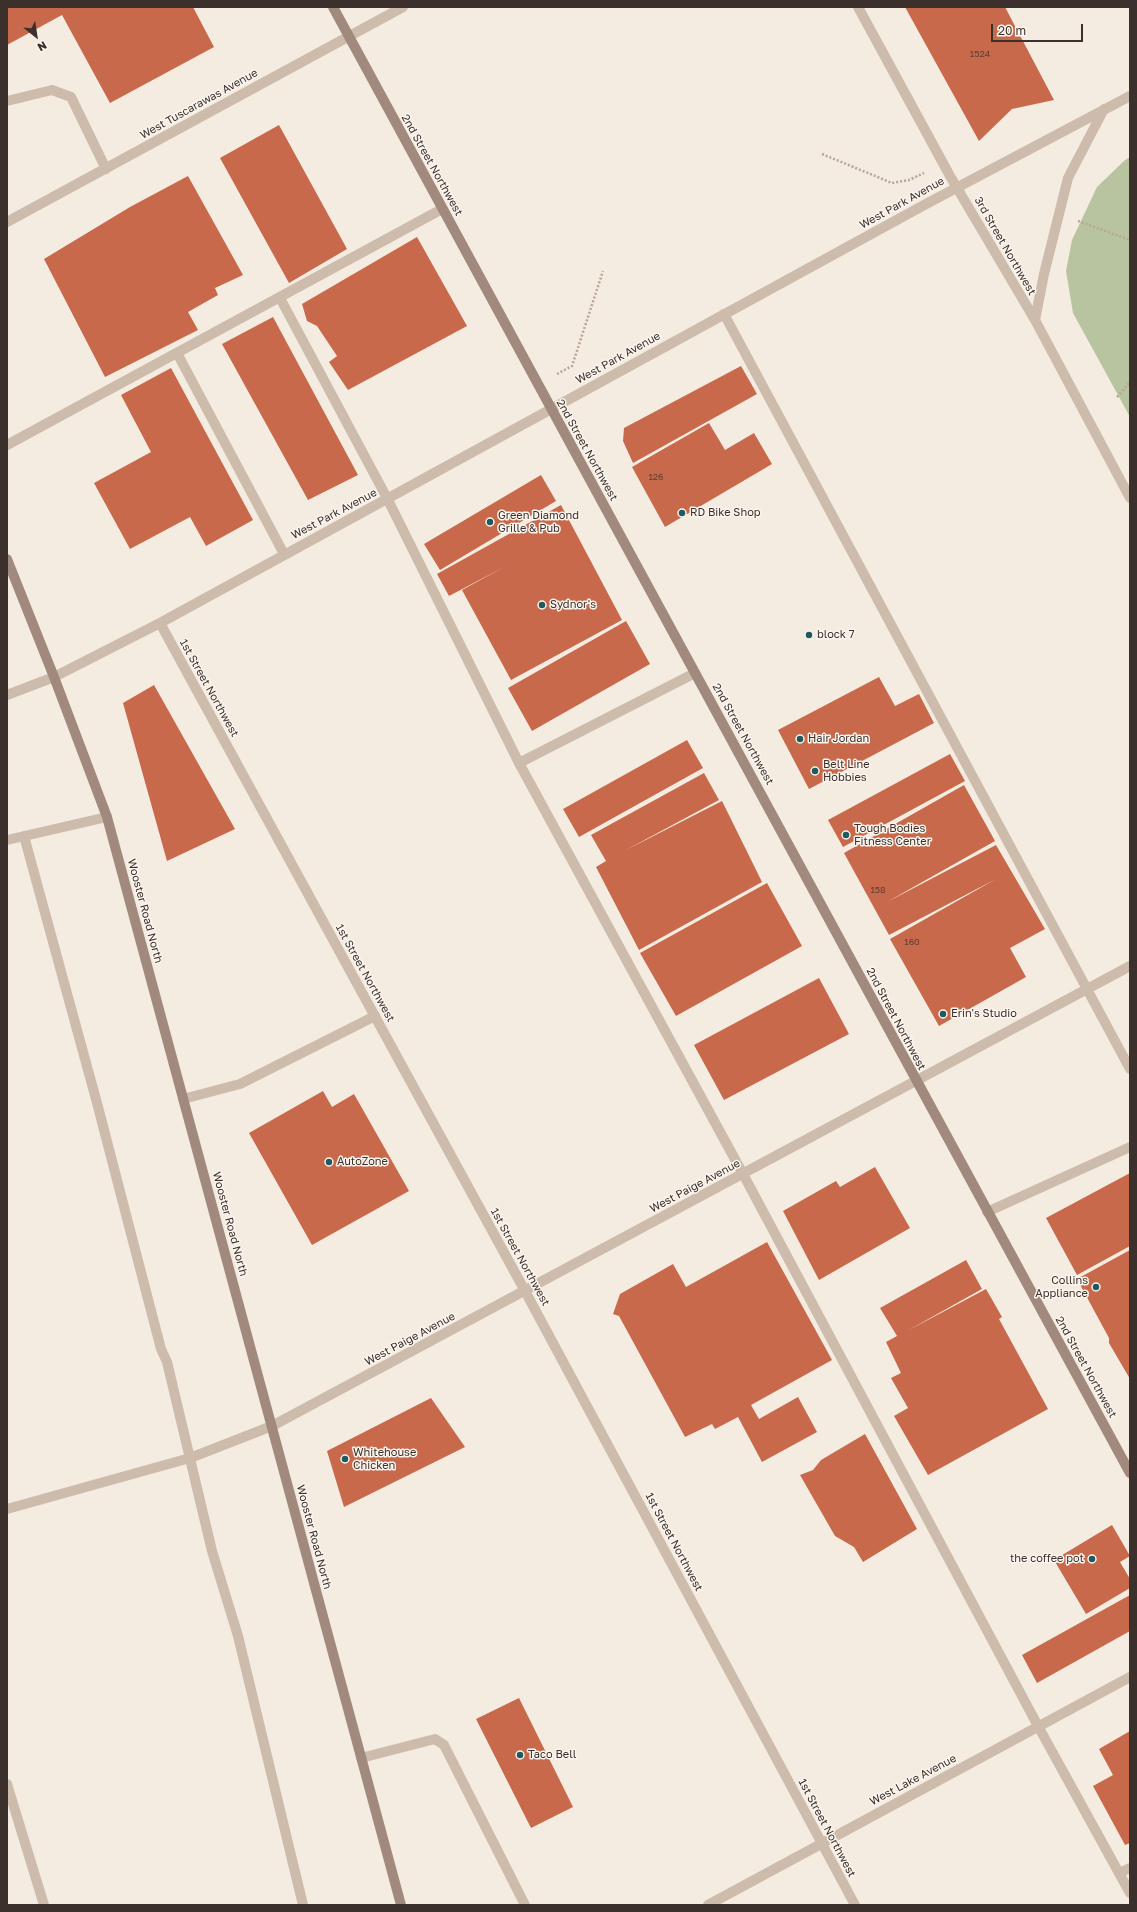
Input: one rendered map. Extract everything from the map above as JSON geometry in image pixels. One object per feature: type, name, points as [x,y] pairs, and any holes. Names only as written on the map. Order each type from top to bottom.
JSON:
[{"type":"street","name":"2nd Street Northwest","points":[[333,7],[916,1082],[1130,1473]]},
{"type":"street","name":"West Tuscarawas Avenue","points":[[7,222],[403,7]]},
{"type":"street","name":"3rd Street Northwest","points":[[858,7],[956,187],[1035,320],[1130,498]]},
{"type":"street","points":[[7,101],[52,90],[71,97],[106,169]]},
{"type":"street","name":"West Park Avenue","points":[[7,695],[54,677],[160,623],[550,408],[956,187],[1130,96]]},
{"type":"street","points":[[1035,320],[1044,274],[1068,178],[1104,109]]},
{"type":"street","points":[[7,445],[442,209]]},
{"type":"street","points":[[280,298],[387,498],[519,763],[743,1174],[1038,1726],[1130,1893]]},
{"type":"street","points":[[724,314],[1130,1069]]},
{"type":"street","points":[[178,353],[284,554]]},
{"type":"street","name":"Wooster Road North","points":[[7,558],[107,817],[401,1905]]},
{"type":"street","name":"1st Street Northwest","points":[[160,623],[525,1291],[855,1905]]},
{"type":"street","points":[[519,763],[695,673]]},
{"type":"street","points":[[7,840],[107,817]]},
{"type":"street","points":[[24,836],[93,1088],[161,1349],[167,1362],[212,1551],[238,1636],[303,1905]]},
{"type":"street","name":"West Paige Avenue","points":[[7,1509],[190,1458],[272,1426],[1130,966]]},
{"type":"street","points":[[183,1099],[240,1084],[375,1016]]},
{"type":"street","points":[[987,1212],[1130,1147]]},
{"type":"street","name":"West Lake Avenue","points":[[708,1905],[1130,1676]]},
{"type":"street","points":[[361,1758],[435,1739],[444,1745],[525,1905]]},
{"type":"street","points":[[7,1784],[44,1905]]},
{"type":"street","points":[[1119,1873],[1130,1868]]},
{"type":"path","points":[[822,154],[892,183],[909,180],[943,163]]},
{"type":"path","points":[[1078,221],[1130,240]]},
{"type":"path","points":[[538,385],[572,366],[603,271]]},
{"type":"path","points":[[1117,397],[1130,382]]},
{"type":"green space","points":[[1130,157],[1130,417],[1073,313],[1066,271],[1072,240],[1097,187]]},
{"type":"building","points":[[7,7],[193,7],[214,47],[110,103],[62,15],[7,45]]},
{"type":"building","points":[[905,7],[1005,7],[1054,100],[1012,109],[979,141]]},
{"type":"building","points":[[279,125],[347,249],[289,283],[220,158]]},
{"type":"building","points":[[188,176],[243,275],[215,288],[218,295],[188,312],[198,330],[105,377],[44,259],[130,207]]},
{"type":"building","points":[[417,237],[467,326],[348,390],[329,362],[337,356],[317,326],[307,321],[302,304]]},
{"type":"building","points":[[273,317],[358,475],[308,500],[222,344]]},
{"type":"building","points":[[741,366],[757,394],[633,463],[623,441],[624,428]]},
{"type":"building","points":[[171,368],[253,520],[206,546],[190,517],[130,549],[94,483],[151,452],[121,395]]},
{"type":"building","points":[[709,423],[725,450],[754,433],[772,464],[665,527],[632,467]]},
{"type":"building","name":"Green Diamond Grille & Pub","points":[[541,475],[556,501],[440,570],[424,544]]},
{"type":"building","name":"Sydnor's","points":[[561,505],[622,620],[511,680],[462,590],[506,566],[449,596],[437,574]]},
{"type":"building","points":[[626,621],[650,664],[532,731],[508,688]]},
{"type":"building","points":[[879,677],[895,706],[919,694],[934,723],[809,789],[778,730]]},
{"type":"building","points":[[154,685],[235,829],[167,861],[123,703]]},
{"type":"building","points":[[687,740],[703,768],[579,837],[563,809]]},
{"type":"building","points":[[950,754],[965,781],[843,847],[828,820]]},
{"type":"building","points":[[704,773],[719,800],[624,851],[722,801],[762,882],[639,950],[596,867],[606,861],[591,835]]},
{"type":"building","points":[[964,785],[995,841],[887,902],[996,845],[1045,929],[1010,948],[1026,977],[939,1026],[890,939],[996,879],[889,935],[844,853]]},
{"type":"building","points":[[767,883],[802,946],[676,1016],[640,953]]},
{"type":"building","points":[[819,978],[849,1034],[724,1100],[694,1045]]},
{"type":"building","name":"AutoZone","points":[[323,1091],[332,1107],[354,1094],[409,1191],[312,1245],[249,1133]]},
{"type":"building","points":[[875,1167],[910,1228],[819,1280],[783,1211],[836,1181],[840,1187]]},
{"type":"building","points":[[1130,1173],[1130,1246],[1077,1275],[1046,1218]]},
{"type":"building","points":[[767,1242],[832,1360],[751,1405],[759,1419],[798,1397],[817,1432],[762,1462],[738,1417],[715,1429],[712,1424],[685,1437],[619,1316],[613,1314],[620,1294],[673,1264],[686,1287]]},
{"type":"building","points":[[1130,1250],[1130,1379],[1109,1343],[1109,1338],[1077,1279]]},
{"type":"building","points":[[966,1260],[982,1289],[907,1331],[986,1289],[1002,1317],[999,1319],[1048,1409],[928,1475],[894,1416],[908,1408],[891,1378],[901,1373],[886,1342],[897,1336],[880,1308]]},
{"type":"building","points":[[431,1398],[465,1447],[344,1507],[327,1451]]},
{"type":"building","points":[[865,1434],[917,1529],[863,1562],[854,1547],[835,1536],[800,1475],[813,1470],[821,1460]]},
{"type":"building","points":[[1112,1525],[1130,1556],[1120,1562],[1130,1579],[1130,1588],[1086,1614],[1054,1560]]},
{"type":"building","points":[[1130,1595],[1130,1631],[1037,1683],[1022,1655]]},
{"type":"building","name":"Taco Bell","points":[[519,1698],[573,1807],[531,1828],[476,1719]]},
{"type":"building","points":[[1130,1731],[1130,1843],[1125,1845],[1093,1786],[1113,1775],[1099,1749]]},
{"type":"place","name":"RD Bike Shop","points":[[682,513]]},
{"type":"place","name":"Green Diamond Grille & Pub","points":[[490,522]]},
{"type":"place","name":"Sydnor's","points":[[542,605]]},
{"type":"place","name":"block 7","points":[[809,635]]},
{"type":"place","name":"Hair Jordan","points":[[800,739]]},
{"type":"place","name":"Belt Line Hobbies","points":[[815,771]]},
{"type":"place","name":"Tough Bodies Fitness Center","points":[[846,835]]},
{"type":"place","name":"Erin's Studio","points":[[943,1014]]},
{"type":"place","name":"AutoZone","points":[[329,1162]]},
{"type":"place","name":"Collins Appliance","points":[[1096,1287]]},
{"type":"place","name":"Whitehouse Chicken","points":[[345,1459]]},
{"type":"place","name":"the coffee pot","points":[[1092,1559]]},
{"type":"place","name":"Taco Bell","points":[[520,1755]]}]
